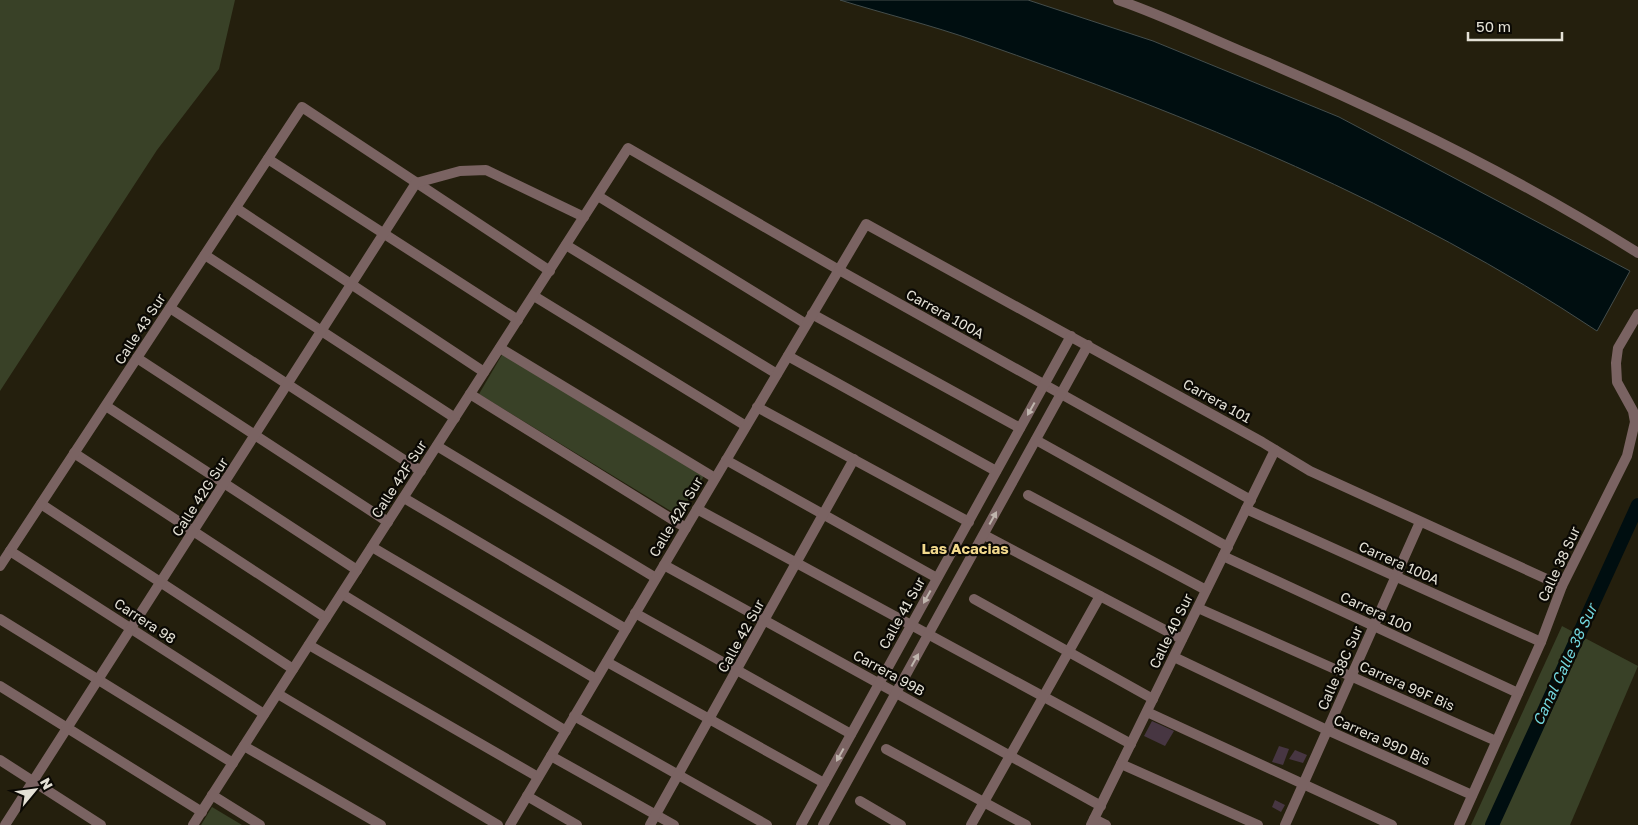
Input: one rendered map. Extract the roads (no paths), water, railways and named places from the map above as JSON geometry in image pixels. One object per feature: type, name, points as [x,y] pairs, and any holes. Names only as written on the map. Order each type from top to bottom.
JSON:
[{"type":"street","points":[[1118,0],[1324,86],[1538,192],[1638,253]]},
{"type":"street","name":"Calle 43 Sur","points":[[0,566],[302,107],[416,183]]},
{"type":"street","name":"Calle 42F Sur","points":[[193,825],[628,148]]},
{"type":"street","name":"Carrera 100A","points":[[628,148],[839,270],[1044,385],[1248,504],[1396,576],[1541,642]]},
{"type":"street","points":[[268,160],[518,320]]},
{"type":"street","points":[[416,183],[460,170],[486,170],[584,217]]},
{"type":"street","points":[[416,183],[550,271]]},
{"type":"street","name":"Calle 42G Sur","points":[[5,825],[256,436],[416,183]]},
{"type":"street","points":[[598,196],[806,324]]},
{"type":"street","points":[[236,208],[484,372]]},
{"type":"street","name":"Calle 42A Sur","points":[[510,825],[866,224]]},
{"type":"street","name":"Carrera 101","points":[[866,224],[1088,345],[1310,471],[1562,586]]},
{"type":"street","points":[[566,245],[777,374]]},
{"type":"street","points":[[205,255],[455,418]]},
{"type":"street","points":[[534,296],[746,426]]},
{"type":"street","points":[[170,308],[421,471]]},
{"type":"street","points":[[812,314],[1020,428]]},
{"type":"street","name":"Calle 38 Sur","points":[[1459,825],[1541,642],[1562,586],[1627,456],[1633,438],[1635,422],[1632,411],[1617,382],[1616,363],[1618,348],[1638,314]]},
{"type":"street","name":"Calle 41 Sur","points":[[801,825],[1071,336]]},
{"type":"street","points":[[823,825],[1088,345]]},
{"type":"street","points":[[500,348],[715,478]]},
{"type":"street","points":[[788,356],[996,472]]},
{"type":"street","points":[[137,358],[388,522]]},
{"type":"street","points":[[470,394],[686,528]]},
{"type":"street","points":[[106,406],[357,570]]},
{"type":"street","points":[[758,407],[969,522]]},
{"type":"street","name":"Carrera 100","points":[[1036,440],[1225,552],[1374,626],[1518,693]]},
{"type":"street","points":[[437,446],[656,578]]},
{"type":"street","name":"Calle 40 Sur","points":[[1093,822],[1275,450]]},
{"type":"street","points":[[74,453],[326,618]]},
{"type":"street","name":"Calle 42 Sur","points":[[650,825],[854,459]]},
{"type":"street","points":[[726,460],[937,578]]},
{"type":"street","points":[[1028,495],[1206,590]]},
{"type":"street","points":[[404,498],[626,629]]},
{"type":"street","points":[[41,504],[293,669]]},
{"type":"street","points":[[697,510],[1131,744]]},
{"type":"street","name":"Calle 38C Sur","points":[[1285,825],[1420,522]]},
{"type":"street","points":[[984,535],[1182,639]]},
{"type":"street","points":[[372,547],[596,679]]},
{"type":"street","name":"Carrera 98","points":[[10,551],[264,714]]},
{"type":"street","name":"Carrera 99B","points":[[664,565],[1101,806]]},
{"type":"street","points":[[342,594],[566,731]]},
{"type":"street","points":[[971,825],[1100,596]]},
{"type":"street","points":[[974,599],[1153,699]]},
{"type":"street","name":"Carrera 99F Bis","points":[[1198,608],[1496,741]]},
{"type":"street","points":[[635,613],[851,734]]},
{"type":"street","points":[[0,619],[233,763]]},
{"type":"street","points":[[309,645],[538,777]]},
{"type":"street","name":"Carrera 99D Bis","points":[[1174,657],[1327,730],[1472,795]]},
{"type":"street","points":[[606,662],[824,783]]},
{"type":"street","points":[[0,686],[202,812]]},
{"type":"street","points":[[278,694],[498,825]]},
{"type":"street","points":[[1147,712],[1392,825]]},
{"type":"street","points":[[574,716],[767,825]]},
{"type":"street","points":[[244,746],[381,825]]},
{"type":"street","points":[[886,749],[1026,825]]},
{"type":"street","points":[[551,756],[674,825]]},
{"type":"street","points":[[0,760],[101,825]]},
{"type":"street","points":[[1121,764],[1258,825]]},
{"type":"street","points":[[212,795],[260,825]]},
{"type":"street","points":[[527,796],[577,825]]},
{"type":"street","points":[[860,801],[901,825]]},
{"type":"street","points":[[1093,822],[1106,825]]},
{"type":"waterway","name":"Canal Calle 38 Sur","points":[[1492,825],[1638,505]]},
{"type":"district","name":"Las Acacias","points":[[965,549]]}]
